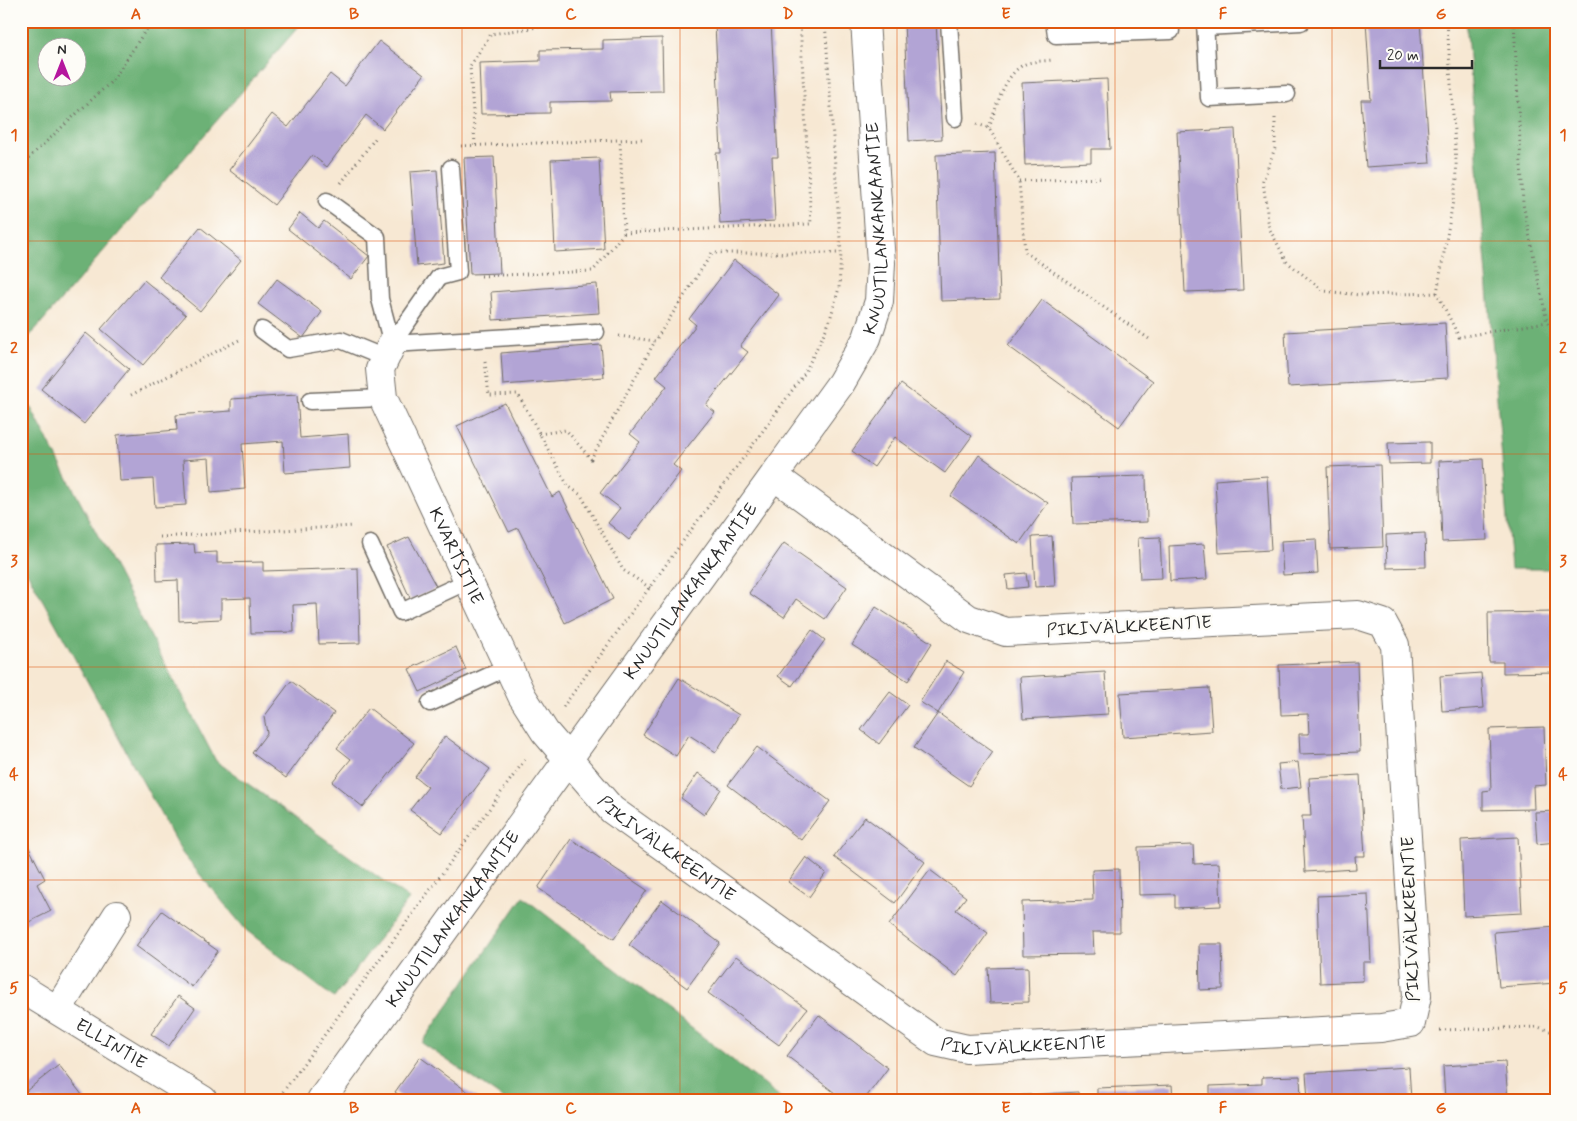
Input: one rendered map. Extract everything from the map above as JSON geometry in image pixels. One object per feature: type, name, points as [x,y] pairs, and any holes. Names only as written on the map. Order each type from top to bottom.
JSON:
[{"type":"street","name":"KNUUTILANKANKAANTIE","points":[[321,1100],[841,383],[867,338],[879,301],[881,264],[865,21]]},
{"type":"street","name":"KVARTSITIE","points":[[388,351],[380,368],[383,398],[522,696],[545,732],[568,758]]},
{"type":"street","name":"PIKIVÄLKKEENTIE","points":[[568,758],[612,810],[936,1042],[967,1049],[1381,1028],[1411,1023],[1417,996],[1395,645],[1383,623],[1358,616],[1006,632],[969,618],[774,476]]},
{"type":"street","points":[[58,1010],[117,915]]},
{"type":"street","name":"ELLINTIE","points":[[21,988],[203,1100]]},
{"type":"lane","points":[[949,21],[955,118]]},
{"type":"lane","points":[[1280,95],[1210,98],[1205,24],[1301,22]]},
{"type":"lane","points":[[1055,28],[1172,31]]},
{"type":"lane","points":[[388,351],[439,277],[458,272],[451,168]]},
{"type":"lane","points":[[327,201],[377,237],[380,299],[388,351]]},
{"type":"lane","points":[[262,330],[288,348],[341,340],[388,351],[483,339],[596,332]]},
{"type":"lane","points":[[310,401],[383,398]]},
{"type":"lane","points":[[370,544],[401,612],[468,581]]},
{"type":"lane","points":[[430,703],[508,667]]},
{"type":"path","points":[[21,165],[113,80],[154,21]]},
{"type":"path","points":[[475,145],[470,66],[491,34],[578,21]]},
{"type":"path","points":[[624,233],[811,224],[800,21]]},
{"type":"path","points":[[277,1100],[804,374],[829,323],[839,288],[841,253],[825,21]]},
{"type":"path","points":[[1447,21],[1457,178],[1437,293],[1459,337],[1547,322]]},
{"type":"path","points":[[1514,21],[1524,204],[1547,322],[1556,337]]},
{"type":"path","points":[[989,128],[1002,90],[1012,76],[1027,64],[1053,60],[1055,28]]},
{"type":"path","points":[[1280,95],[1276,115],[1274,148],[1263,182],[1269,228],[1287,262],[1324,291],[1360,295],[1437,293]]},
{"type":"path","points":[[955,118],[989,128],[1019,181],[1025,252],[1152,341]]},
{"type":"path","points":[[327,201],[377,136]]},
{"type":"path","points":[[451,168],[449,146],[642,139]]},
{"type":"path","points":[[439,277],[593,271],[624,233],[620,140]]},
{"type":"path","points":[[1019,181],[1101,178]]},
{"type":"path","points":[[539,434],[566,430],[591,459],[655,341],[712,253],[841,253]]},
{"type":"path","points":[[131,395],[262,330]]},
{"type":"path","points":[[596,332],[655,341]]},
{"type":"path","points":[[483,339],[489,395],[518,394],[568,486],[581,494],[623,570],[650,588]]},
{"type":"path","points":[[160,537],[361,526],[370,544]]},
{"type":"path","points":[[1411,1023],[1440,1030],[1538,1027],[1556,1034]]},
{"type":"green space","points":[[21,21],[363,21],[300,25],[21,346]]},
{"type":"green space","points":[[1466,21],[1556,21],[1556,569],[1511,569]]},
{"type":"green space","points":[[21,389],[216,761],[409,899],[334,998],[246,930],[182,853],[21,561]]},
{"type":"green space","points":[[523,897],[784,1100],[505,1100],[422,1043]]},
{"type":"building","points":[[904,21],[936,21],[942,139],[909,141]]},
{"type":"building","points":[[1366,21],[1420,21],[1430,163],[1366,167],[1361,100],[1371,100]]},
{"type":"building","points":[[771,22],[778,157],[772,157],[775,221],[720,224],[716,153],[721,153],[715,24]]},
{"type":"building","points":[[662,38],[663,91],[610,92],[611,101],[550,102],[550,113],[481,114],[479,63],[540,61],[540,50],[603,49],[603,40]]},
{"type":"building","points":[[379,41],[424,75],[383,129],[366,115],[327,167],[312,155],[274,205],[229,170],[272,114],[288,127],[330,74],[345,86]]},
{"type":"building","points":[[1107,79],[1110,149],[1091,149],[1091,162],[1025,165],[1022,83]]},
{"type":"building","points":[[1235,129],[1243,290],[1185,292],[1177,132]]},
{"type":"building","points":[[995,153],[1000,299],[941,301],[936,155]]},
{"type":"building","points":[[494,157],[500,273],[470,274],[464,158]]},
{"type":"building","points":[[599,158],[604,249],[555,252],[551,160]]},
{"type":"building","points":[[437,170],[444,263],[417,266],[410,172]]},
{"type":"building","points":[[300,213],[318,228],[324,221],[369,256],[351,279],[288,229]]},
{"type":"building","points":[[200,227],[241,260],[200,311],[159,277]]},
{"type":"building","points":[[734,260],[779,295],[740,346],[748,352],[706,405],[715,412],[673,465],[681,471],[629,540],[608,523],[620,508],[600,493],[640,442],[630,434],[667,386],[656,377],[696,325],[689,319]]},
{"type":"building","points":[[277,279],[322,312],[303,338],[258,304]]},
{"type":"building","points":[[144,280],[186,315],[143,365],[101,329]]},
{"type":"building","points":[[597,284],[599,313],[493,320],[491,292]]},
{"type":"building","points":[[1042,300],[1153,381],[1119,427],[1008,346]]},
{"type":"building","points":[[1445,323],[1448,378],[1288,387],[1285,332]]},
{"type":"building","points":[[86,333],[129,369],[84,424],[41,389]]},
{"type":"building","points":[[601,345],[604,377],[503,385],[501,353]]},
{"type":"building","points":[[901,384],[972,436],[945,473],[895,437],[874,467],[852,451]]},
{"type":"building","points":[[297,395],[300,438],[348,434],[350,468],[285,473],[283,441],[242,444],[245,489],[211,492],[209,458],[183,460],[186,505],[155,507],[153,479],[120,481],[117,435],[177,430],[176,415],[231,411],[231,399]]},
{"type":"building","points":[[505,403],[552,497],[560,492],[613,599],[565,623],[518,528],[509,532],[457,426]]},
{"type":"building","points":[[1430,442],[1430,463],[1389,464],[1388,443]]},
{"type":"building","points":[[979,455],[1048,503],[1019,544],[951,496]]},
{"type":"building","points":[[1483,459],[1487,540],[1442,542],[1439,461]]},
{"type":"building","points":[[1380,465],[1383,547],[1330,549],[1327,467]]},
{"type":"building","points":[[1146,476],[1147,522],[1073,524],[1071,478]]},
{"type":"building","points":[[1267,476],[1271,550],[1219,553],[1215,480]]},
{"type":"building","points":[[1425,533],[1426,567],[1387,568],[1386,535]]},
{"type":"building","points":[[1052,536],[1055,586],[1035,587],[1032,537]]},
{"type":"building","points":[[409,537],[437,588],[411,600],[387,547]]},
{"type":"building","points":[[1160,537],[1162,578],[1140,579],[1138,538]]},
{"type":"building","points":[[1316,539],[1318,573],[1283,575],[1281,541]]},
{"type":"building","points":[[784,543],[847,587],[825,619],[796,599],[784,617],[749,593]]},
{"type":"building","points":[[194,544],[195,553],[217,552],[217,563],[263,562],[263,571],[358,568],[360,643],[319,644],[317,604],[293,605],[294,632],[251,633],[250,598],[221,599],[221,619],[179,621],[178,580],[157,581],[156,545]]},
{"type":"building","points":[[1204,544],[1207,579],[1170,581],[1169,546]]},
{"type":"building","points":[[1026,573],[1028,587],[1008,589],[1006,575]]},
{"type":"building","points":[[876,607],[932,643],[908,681],[852,645]]},
{"type":"building","points":[[1555,612],[1556,672],[1503,673],[1503,662],[1489,662],[1488,613]]},
{"type":"building","points":[[812,630],[825,640],[792,686],[778,676]]},
{"type":"building","points":[[456,647],[466,670],[420,692],[409,669]]},
{"type":"building","points":[[946,661],[964,672],[938,713],[920,702]]},
{"type":"building","points":[[1357,662],[1360,752],[1300,754],[1299,734],[1309,734],[1308,714],[1281,715],[1279,665]]},
{"type":"building","points":[[1105,672],[1108,714],[1023,719],[1020,677]]},
{"type":"building","points":[[1481,673],[1484,708],[1442,711],[1440,676]]},
{"type":"building","points":[[679,678],[739,715],[716,752],[689,735],[676,756],[643,735]]},
{"type":"building","points":[[291,681],[334,713],[286,778],[252,753],[267,733],[264,717]]},
{"type":"building","points":[[1209,688],[1212,731],[1123,737],[1120,693]]},
{"type":"building","points":[[890,692],[908,705],[879,744],[861,730]]},
{"type":"building","points":[[369,708],[414,743],[363,807],[332,782],[351,759],[337,748]]},
{"type":"building","points":[[938,713],[993,752],[969,786],[914,748]]},
{"type":"building","points":[[1544,727],[1546,785],[1533,786],[1534,809],[1483,810],[1483,791],[1491,790],[1489,729]]},
{"type":"building","points":[[445,736],[490,769],[442,833],[410,810],[428,787],[415,777]]},
{"type":"building","points":[[757,747],[830,801],[801,840],[728,785]]},
{"type":"building","points":[[1298,762],[1301,787],[1281,789],[1278,764]]},
{"type":"building","points":[[698,773],[721,789],[704,815],[681,798]]},
{"type":"building","points":[[1360,775],[1365,856],[1355,856],[1356,869],[1305,872],[1302,816],[1311,816],[1309,778]]},
{"type":"building","points":[[1556,811],[1556,842],[1537,844],[1535,812]]},
{"type":"building","points":[[865,817],[925,862],[895,903],[834,857]]},
{"type":"building","points":[[1518,837],[1522,913],[1464,916],[1461,840]]},
{"type":"building","points":[[571,839],[647,890],[614,939],[538,888]]},
{"type":"building","points":[[26,842],[45,879],[37,884],[51,911],[21,926],[21,844]]},
{"type":"building","points":[[1193,845],[1194,864],[1219,863],[1221,906],[1175,908],[1175,894],[1139,895],[1138,847]]},
{"type":"building","points":[[806,857],[826,873],[809,897],[788,882]]},
{"type":"building","points":[[1119,869],[1120,932],[1093,932],[1094,954],[1023,955],[1022,902],[1093,900],[1092,870]]},
{"type":"building","points":[[930,870],[966,897],[956,910],[988,933],[957,976],[889,925]]},
{"type":"building","points":[[1368,894],[1371,962],[1363,962],[1363,981],[1320,983],[1317,896]]},
{"type":"building","points":[[662,900],[720,943],[687,988],[629,945]]},
{"type":"building","points":[[162,911],[218,951],[192,987],[136,946]]},
{"type":"building","points":[[1556,927],[1556,983],[1499,987],[1494,932]]},
{"type":"building","points":[[1199,944],[1222,944],[1223,989],[1200,990]]},
{"type":"building","points":[[736,956],[807,1009],[779,1045],[708,993]]},
{"type":"building","points":[[1028,967],[1029,1002],[990,1003],[988,968]]},
{"type":"building","points":[[178,996],[195,1008],[169,1046],[151,1034]]},
{"type":"building","points":[[819,1015],[888,1068],[864,1100],[844,1100],[787,1056]]},
{"type":"building","points":[[420,1057],[479,1100],[405,1100],[395,1092]]},
{"type":"building","points":[[1505,1062],[1508,1100],[1445,1100],[1443,1066]]},
{"type":"building","points":[[59,1065],[86,1100],[21,1100],[21,1095]]},
{"type":"building","points":[[1409,1067],[1411,1100],[1308,1100],[1306,1073]]},
{"type":"building","points":[[1300,1076],[1301,1100],[1210,1100],[1210,1086],[1262,1084],[1262,1077]]},
{"type":"building","points":[[1172,1085],[1173,1100],[1097,1100],[1097,1088]]},
{"type":"building","points":[[1078,1092],[1079,1100],[994,1100],[994,1097]]}]
